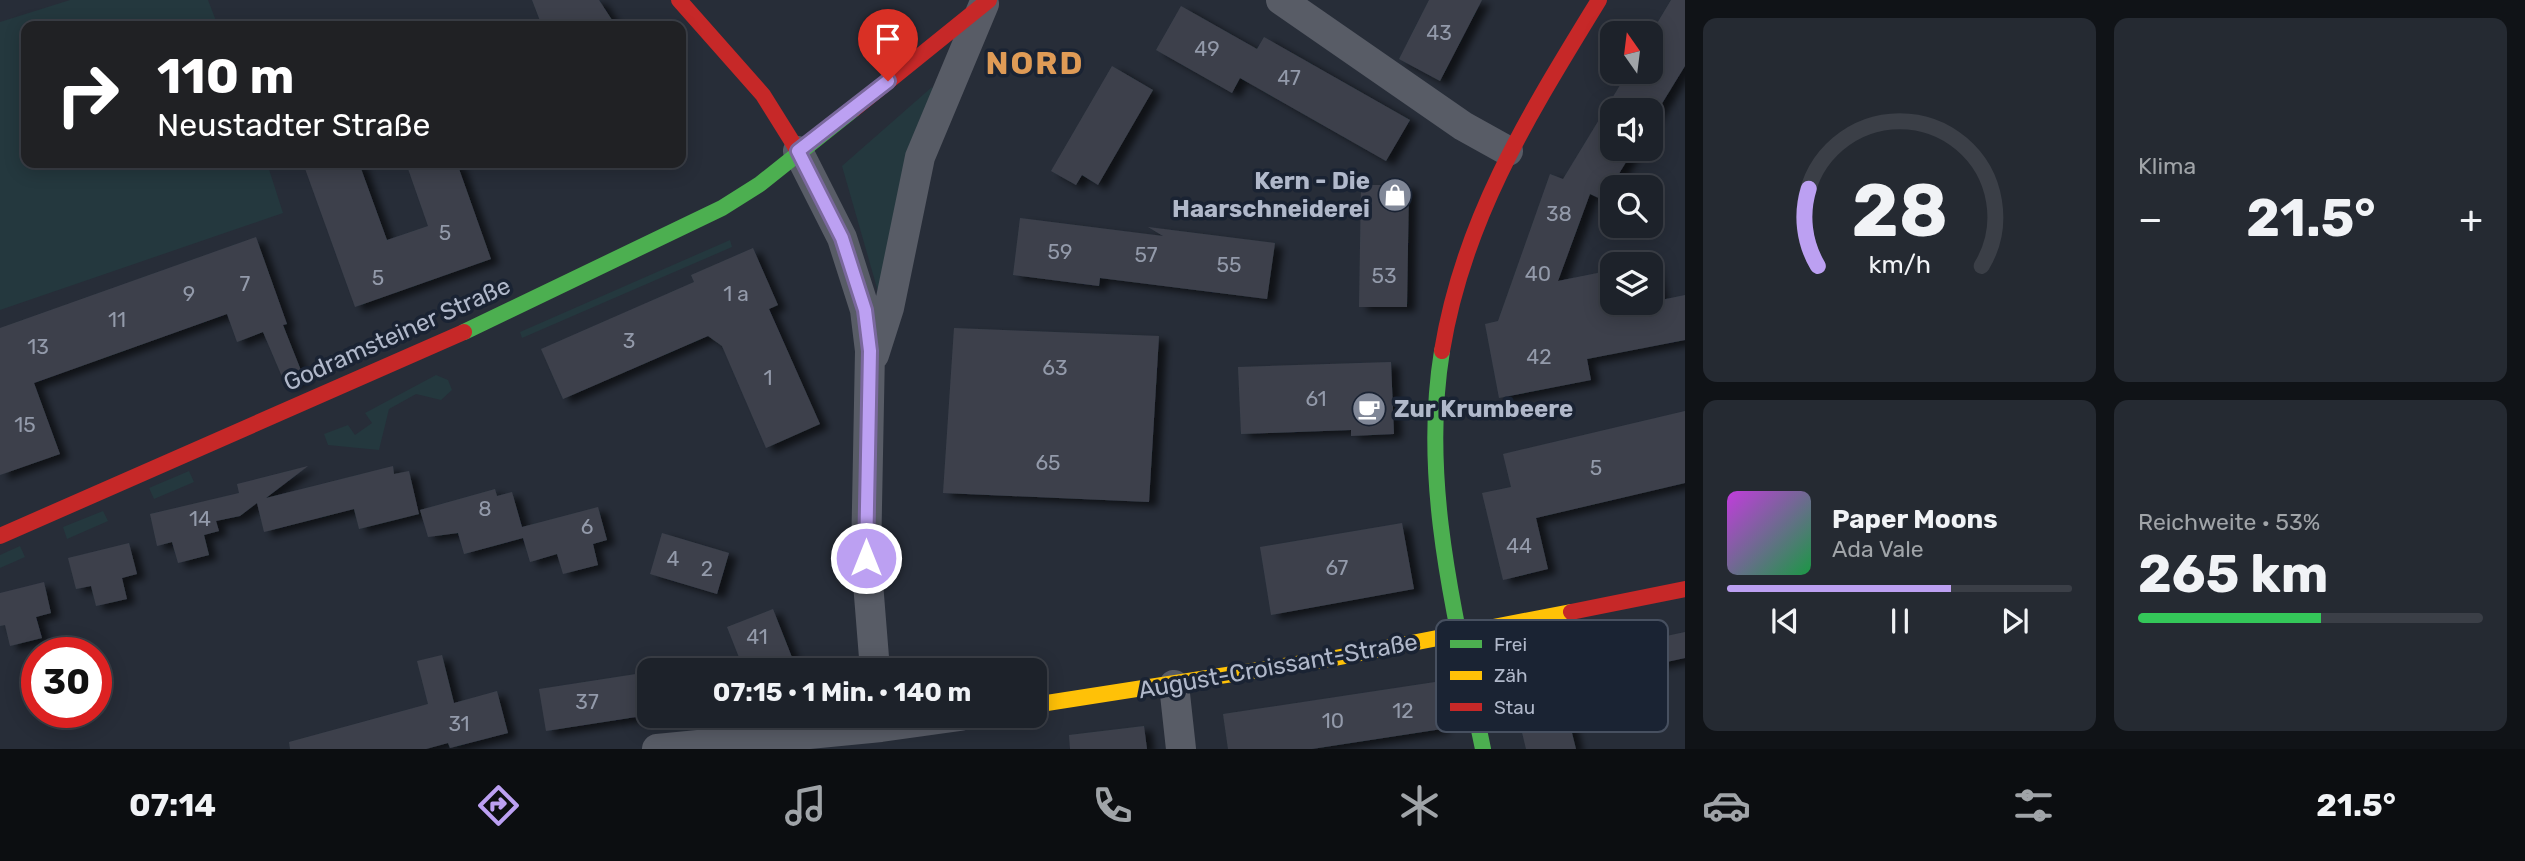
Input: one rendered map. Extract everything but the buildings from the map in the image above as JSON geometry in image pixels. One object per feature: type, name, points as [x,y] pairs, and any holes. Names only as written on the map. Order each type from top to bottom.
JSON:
[{"type":"street","points":[[679,0],[763,95],[798,151],[852,262],[865,310],[870,368],[866,558],[874,658]]},
{"type":"street","points":[[1281,0],[1463,126],[1508,151]]},
{"type":"street","points":[[1458,620],[1443,538],[1436,395],[1446,332],[1489,192],[1508,151],[1599,0]]},
{"type":"street","points":[[870,368],[889,308],[920,157],[987,2]]},
{"type":"street","name":"Godramsteiner Straße","points":[[0,536],[461,333],[668,236],[740,197],[987,2]]},
{"type":"street","name":"August-Croissant-Straße","points":[[1532,620],[1685,590]]},
{"type":"street","name":"August-Croissant-Straße","points":[[1047,703],[1174,685],[1436,638]]},
{"type":"street","points":[[1174,685],[1181,749]]},
{"type":"street","points":[[669,749],[881,731]]},
{"type":"shaded area","points":[[70,0],[208,0],[216,21],[21,21],[21,168],[269,168],[283,213],[0,310],[0,22]]},
{"type":"shaded area","points":[[932,87],[935,93],[879,295],[842,166]]},
{"type":"shaded area","points":[[730,240],[732,247],[522,338],[520,332]]},
{"type":"shaded area","points":[[436,375],[448,380],[452,390],[441,400],[416,394],[389,409],[379,450],[328,445],[324,434],[348,425],[355,435],[372,423],[365,413]]},
{"type":"shaded area","points":[[189,471],[194,482],[154,499],[149,488]]},
{"type":"shaded area","points":[[103,511],[108,521],[67,539],[63,527]]},
{"type":"shaded area","points":[[20,546],[25,557],[0,568],[0,555]]},
{"type":"traffic: fast","points":[[464,332],[722,208],[760,184],[854,109]]},
{"type":"traffic: fast","points":[[1442,351],[1436,401],[1435,451],[1444,551],[1456,620]]},
{"type":"traffic: fast","points":[[1479,732],[1483,749]]},
{"type":"traffic: slow","points":[[1530,620],[1571,612]]},
{"type":"traffic: slow","points":[[1047,703],[1335,658],[1436,638]]},
{"type":"traffic: jam","points":[[679,0],[763,95],[798,151]]},
{"type":"traffic: jam","points":[[854,109],[989,0]]},
{"type":"traffic: jam","points":[[1442,351],[1452,302],[1483,211],[1525,125],[1599,0]]},
{"type":"traffic: jam","points":[[0,536],[464,332]]},
{"type":"traffic: jam","points":[[1571,612],[1685,589]]},
{"type":"place","name":"Kern - Die Haarschneiderei","points":[[1395,195]]},
{"type":"place","name":"Zur Krumbeere","points":[[1369,409]]},
{"type":"district","name":"NORD","points":[[1035,63]]},
{"type":"route","points":[[866,558],[870,351],[862,292],[842,238],[798,151],[888,81]]}]
